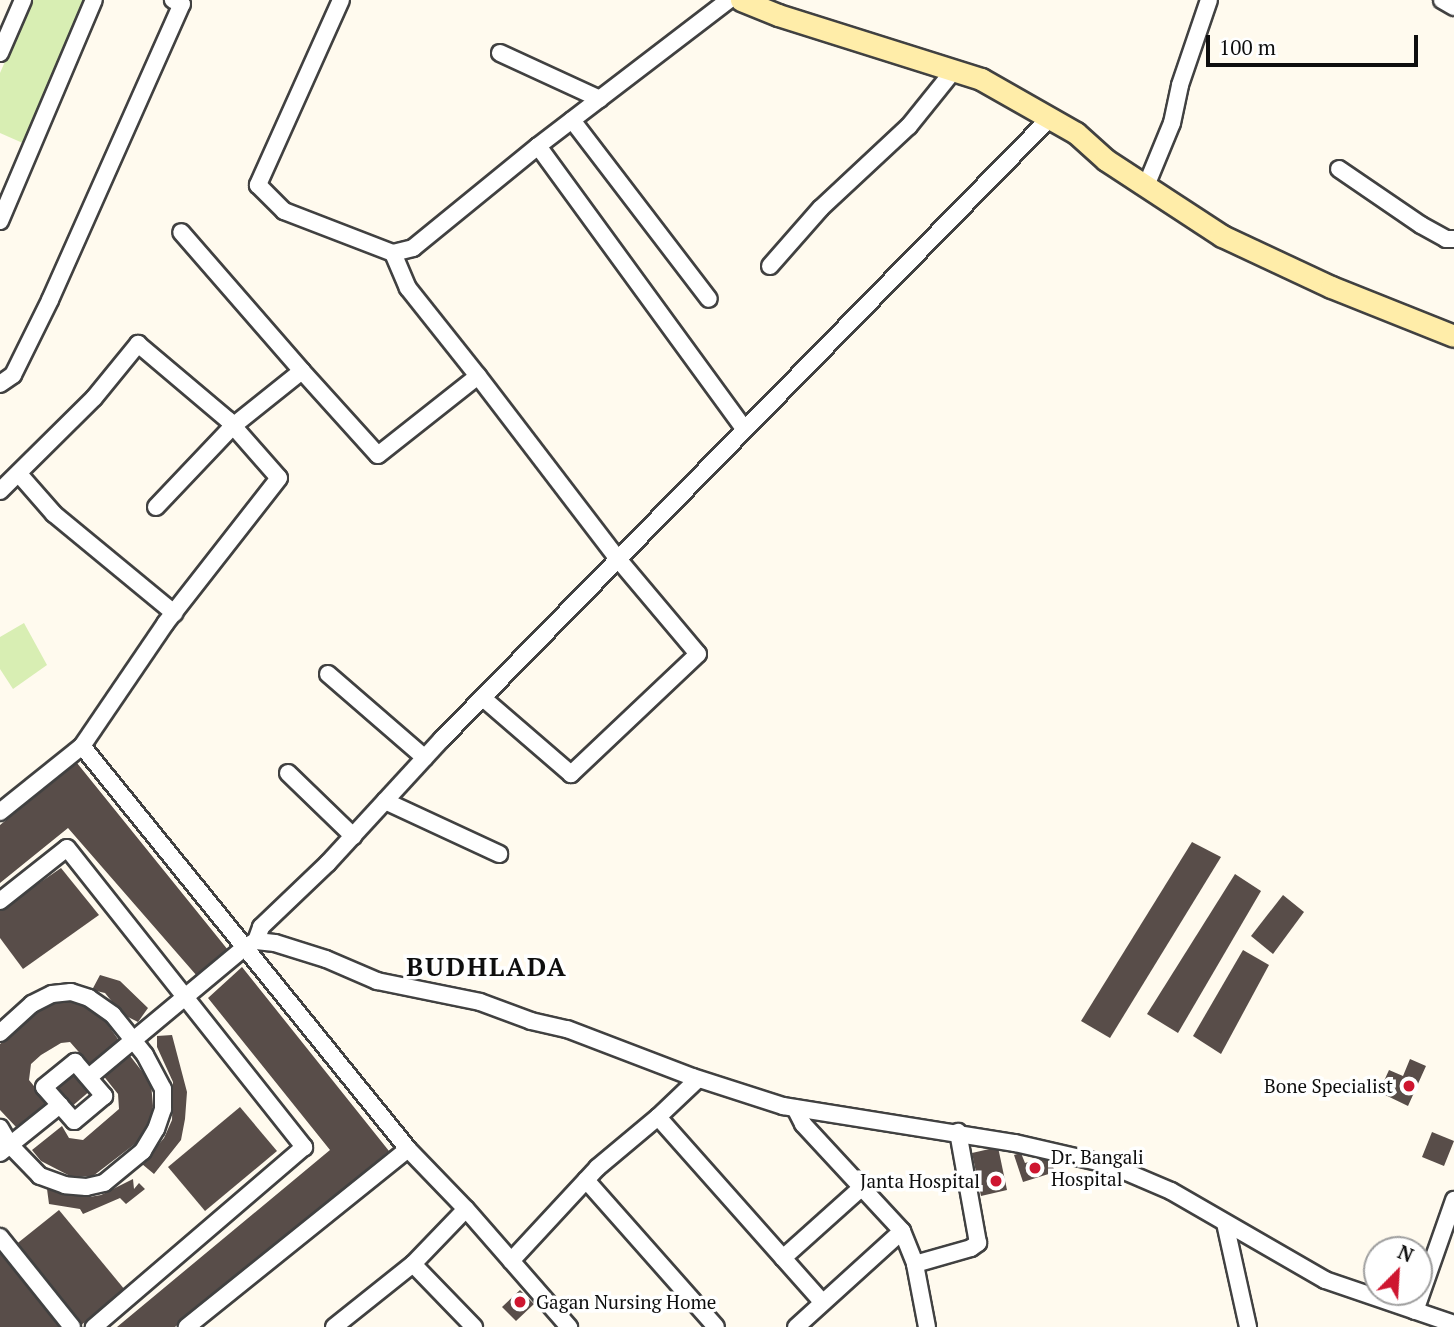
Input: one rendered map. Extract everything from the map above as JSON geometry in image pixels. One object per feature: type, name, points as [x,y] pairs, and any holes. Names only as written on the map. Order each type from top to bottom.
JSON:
[{"type":"street","points":[[0,54],[23,0]]},
{"type":"street","points":[[0,221],[94,0]]},
{"type":"street","points":[[341,0],[258,185],[284,211],[393,253],[413,248],[538,146],[729,0]]},
{"type":"street","points":[[741,0],[778,15],[981,79],[1051,117],[1146,186],[1222,236],[1331,287],[1454,336]]},
{"type":"street","points":[[1146,186],[1172,123],[1180,85],[1209,0]]},
{"type":"street","points":[[1443,0],[1454,7]]},
{"type":"street","points":[[0,384],[13,375],[50,300],[179,1]]},
{"type":"street","points":[[500,53],[600,99]]},
{"type":"street","points":[[770,266],[821,208],[909,126],[954,70]]},
{"type":"street","points":[[89,1077],[250,944],[261,927],[353,836],[744,428],[1051,117]]},
{"type":"street","points":[[572,120],[709,299]]},
{"type":"street","points":[[538,146],[744,428]]},
{"type":"street","points":[[1339,169],[1420,225],[1446,239],[1454,239]]},
{"type":"street","points":[[181,232],[378,455],[478,376]]},
{"type":"street","points":[[393,253],[408,288],[618,559],[698,654],[571,774],[483,698]]},
{"type":"street","points":[[0,491],[94,398],[138,344],[233,426],[279,478],[174,613],[82,746],[0,812]]},
{"type":"street","points":[[156,507],[233,426],[302,370]]},
{"type":"street","points":[[19,474],[54,514],[174,613]]},
{"type":"street","points":[[328,674],[425,758]]},
{"type":"street","points":[[82,746],[250,944],[408,1149],[466,1209],[569,1327]]},
{"type":"street","points":[[288,773],[353,836]]},
{"type":"street","points":[[385,801],[499,854]]},
{"type":"street","points":[[0,901],[67,848],[304,1147],[94,1327]]},
{"type":"street","points":[[250,944],[326,959],[377,981],[480,1002],[531,1021],[578,1033],[698,1079],[795,1108],[958,1132],[1120,1169],[1171,1191],[1325,1280],[1454,1324]]},
{"type":"street","points":[[0,1033],[32,1004],[52,994],[71,992],[100,1003],[155,1070],[163,1089],[163,1109],[156,1129],[143,1151],[104,1183],[86,1187],[65,1185],[40,1176],[5,1149],[0,1128]]},
{"type":"street","points":[[75,1062],[89,1077],[104,1096],[74,1121],[44,1087],[75,1062]]},
{"type":"street","points":[[511,1261],[586,1180],[698,1079]]},
{"type":"street","points":[[5,1149],[60,1105]]},
{"type":"street","points":[[795,1108],[803,1124],[902,1231],[915,1264],[927,1327]]},
{"type":"street","points":[[658,1117],[822,1302]]},
{"type":"street","points":[[915,1264],[971,1248],[978,1243],[958,1132]]},
{"type":"street","points":[[187,1327],[408,1149]]},
{"type":"street","points":[[586,1180],[716,1327]]},
{"type":"street","points":[[783,1258],[862,1186]]},
{"type":"street","points":[[1415,1311],[1454,1200]]},
{"type":"street","points":[[334,1327],[413,1264],[466,1209]]},
{"type":"street","points":[[1225,1223],[1248,1327]]},
{"type":"street","points":[[796,1327],[902,1231]]},
{"type":"street","points":[[0,1237],[72,1327]]},
{"type":"street","points":[[413,1264],[474,1327]]},
{"type":"green space","points":[[32,0],[88,0],[25,144],[0,133],[0,73]]},
{"type":"green space","points":[[24,623],[47,665],[13,689],[0,669],[0,637]]},
{"type":"building","points":[[77,763],[228,950],[197,976],[68,828],[0,883],[0,825]]},
{"type":"building","points":[[1192,842],[1221,857],[1110,1038],[1081,1021]]},
{"type":"building","points":[[61,868],[99,915],[23,969],[0,938],[0,910]]},
{"type":"building","points":[[1235,874],[1261,891],[1178,1033],[1147,1014]]},
{"type":"building","points":[[1283,895],[1304,912],[1273,954],[1251,936]]},
{"type":"building","points":[[1243,950],[1269,965],[1221,1054],[1193,1036]]},
{"type":"building","points":[[242,967],[389,1151],[175,1327],[117,1327],[330,1150],[208,998]]},
{"type":"building","points":[[100,975],[120,981],[148,1008],[138,1022],[122,1014],[105,993],[92,990]]},
{"type":"building","points":[[71,1001],[88,1005],[101,1015],[120,1042],[92,1067],[70,1042],[61,1043],[41,1055],[31,1064],[29,1080],[48,1103],[16,1127],[0,1110],[0,1044],[37,1012],[55,1002]]},
{"type":"building","points":[[172,1035],[187,1092],[185,1119],[181,1140],[154,1174],[142,1164],[164,1138],[172,1120],[173,1082],[157,1047],[157,1036]]},
{"type":"building","points":[[127,1052],[151,1083],[153,1106],[150,1124],[140,1140],[93,1176],[72,1177],[41,1161],[32,1150],[62,1126],[69,1138],[83,1140],[119,1109],[118,1094],[102,1074]]},
{"type":"building","points":[[1410,1059],[1426,1066],[1408,1106],[1379,1092],[1389,1070],[1403,1076]]},
{"type":"building","points":[[75,1071],[91,1090],[70,1108],[54,1089]]},
{"type":"building","points":[[240,1107],[277,1151],[205,1211],[168,1167]]},
{"type":"building","points":[[1432,1132],[1454,1141],[1444,1166],[1422,1157]]},
{"type":"building","points":[[998,1147],[1007,1190],[981,1196],[972,1153]]},
{"type":"building","points":[[1021,1153],[1025,1163],[1049,1156],[1055,1172],[1023,1182],[1014,1155]]},
{"type":"building","points":[[133,1179],[134,1189],[139,1183],[145,1189],[126,1204],[120,1198],[83,1214],[80,1209],[49,1204],[47,1189],[89,1197],[101,1195]]},
{"type":"building","points":[[59,1210],[125,1290],[80,1326],[14,1246]]},
{"type":"building","points":[[0,1251],[63,1327],[0,1327]]},
{"type":"building","points":[[520,1290],[534,1304],[516,1321],[502,1307]]},
{"type":"place","name":"Bone Specialist","points":[[1409,1086]]},
{"type":"place","name":"Dr. Bangali Hospital","points":[[1035,1168]]},
{"type":"place","name":"Janta Hospital","points":[[996,1181]]},
{"type":"place","name":"Gagan Nursing Home","points":[[520,1302]]},
{"type":"district","name":"BUDHLADA","points":[[487,967]]}]
